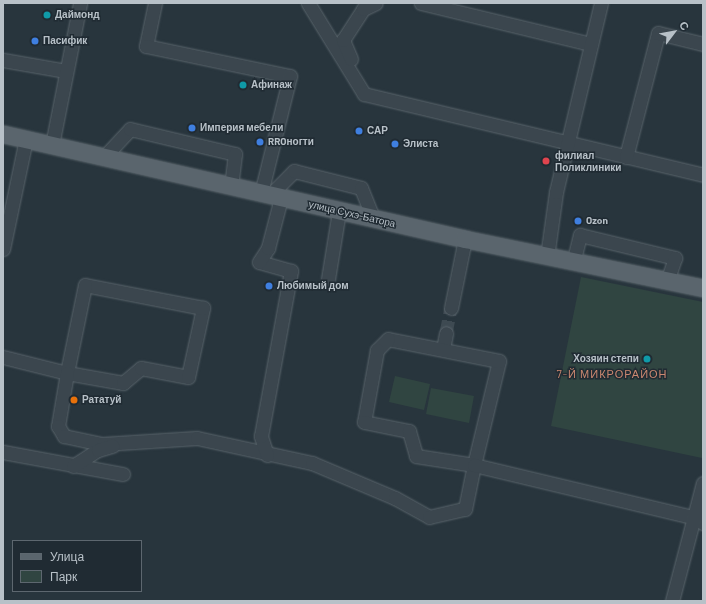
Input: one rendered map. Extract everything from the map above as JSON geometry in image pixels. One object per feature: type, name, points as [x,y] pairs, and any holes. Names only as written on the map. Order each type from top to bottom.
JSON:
[{"type":"main road","name":"улица Сухэ-Батора","points":[[3,134],[547,258],[703,288]]},
{"type":"lane","points":[[52,145],[80,3]]},
{"type":"lane","points":[[155,3],[146,46],[290,76],[271,195],[268,248],[259,262],[291,271],[261,436],[267,455]]},
{"type":"lane","points":[[308,3],[364,94],[567,141],[626,158],[703,175]]},
{"type":"lane","points":[[364,94],[343,40],[363,9],[376,3]]},
{"type":"lane","points":[[421,3],[591,44]]},
{"type":"lane","points":[[547,258],[556,192],[601,3]]},
{"type":"lane","points":[[626,158],[658,32],[703,44]]},
{"type":"lane","points":[[3,60],[66,71]]},
{"type":"lane","points":[[104,157],[130,128],[235,154],[231,186]]},
{"type":"lane","points":[[3,249],[26,139]]},
{"type":"lane","points":[[271,195],[294,171],[361,188],[372,218]]},
{"type":"lane","points":[[328,279],[339,211]]},
{"type":"lane","points":[[573,263],[580,235],[675,258],[667,281]]},
{"type":"lane","points":[[451,308],[465,239]]},
{"type":"lane","points":[[3,357],[67,372],[123,383],[142,368],[188,377],[203,308],[85,286],[67,372],[58,426],[64,436],[103,444],[197,438],[267,455],[312,463],[395,498],[428,517],[464,509],[474,465],[499,361],[388,339],[377,350],[364,422],[408,431],[416,456],[474,465],[699,520]]},
{"type":"lane","points":[[442,349],[446,333]]},
{"type":"lane","points":[[73,466],[98,450],[118,444]]},
{"type":"lane","points":[[3,452],[123,474]]},
{"type":"lane","points":[[672,601],[699,520],[703,484]]},
{"type":"green space","points":[[581,277],[703,302],[702,458],[551,426]]},
{"type":"green space","points":[[395,376],[430,384],[424,410],[389,402]]},
{"type":"green space","points":[[431,388],[474,396],[469,423],[426,414]]},
{"type":"tunnel","points":[[446,333],[451,308]]},
{"type":"place","name":"Даймонд","points":[[47,15]]},
{"type":"place","name":"Пасифик","points":[[35,41]]},
{"type":"place","name":"Афинаж","points":[[243,85]]},
{"type":"place","name":"Империя мебели","points":[[192,128]]},
{"type":"place","name":"САР","points":[[359,131]]},
{"type":"place","name":"RROногти","points":[[260,142]]},
{"type":"place","name":"Элиста","points":[[395,144]]},
{"type":"place","name":"филиал Поликлиники","points":[[546,161]]},
{"type":"place","name":"Ozon","points":[[578,221]]},
{"type":"place","name":"Любимый дом","points":[[269,286]]},
{"type":"place","name":"Хозяин степи","points":[[647,359]]},
{"type":"place","name":"Рататуй","points":[[74,400]]},
{"type":"district","name":"7-Й МИКРОРАЙОН","points":[[612,374]]}]
